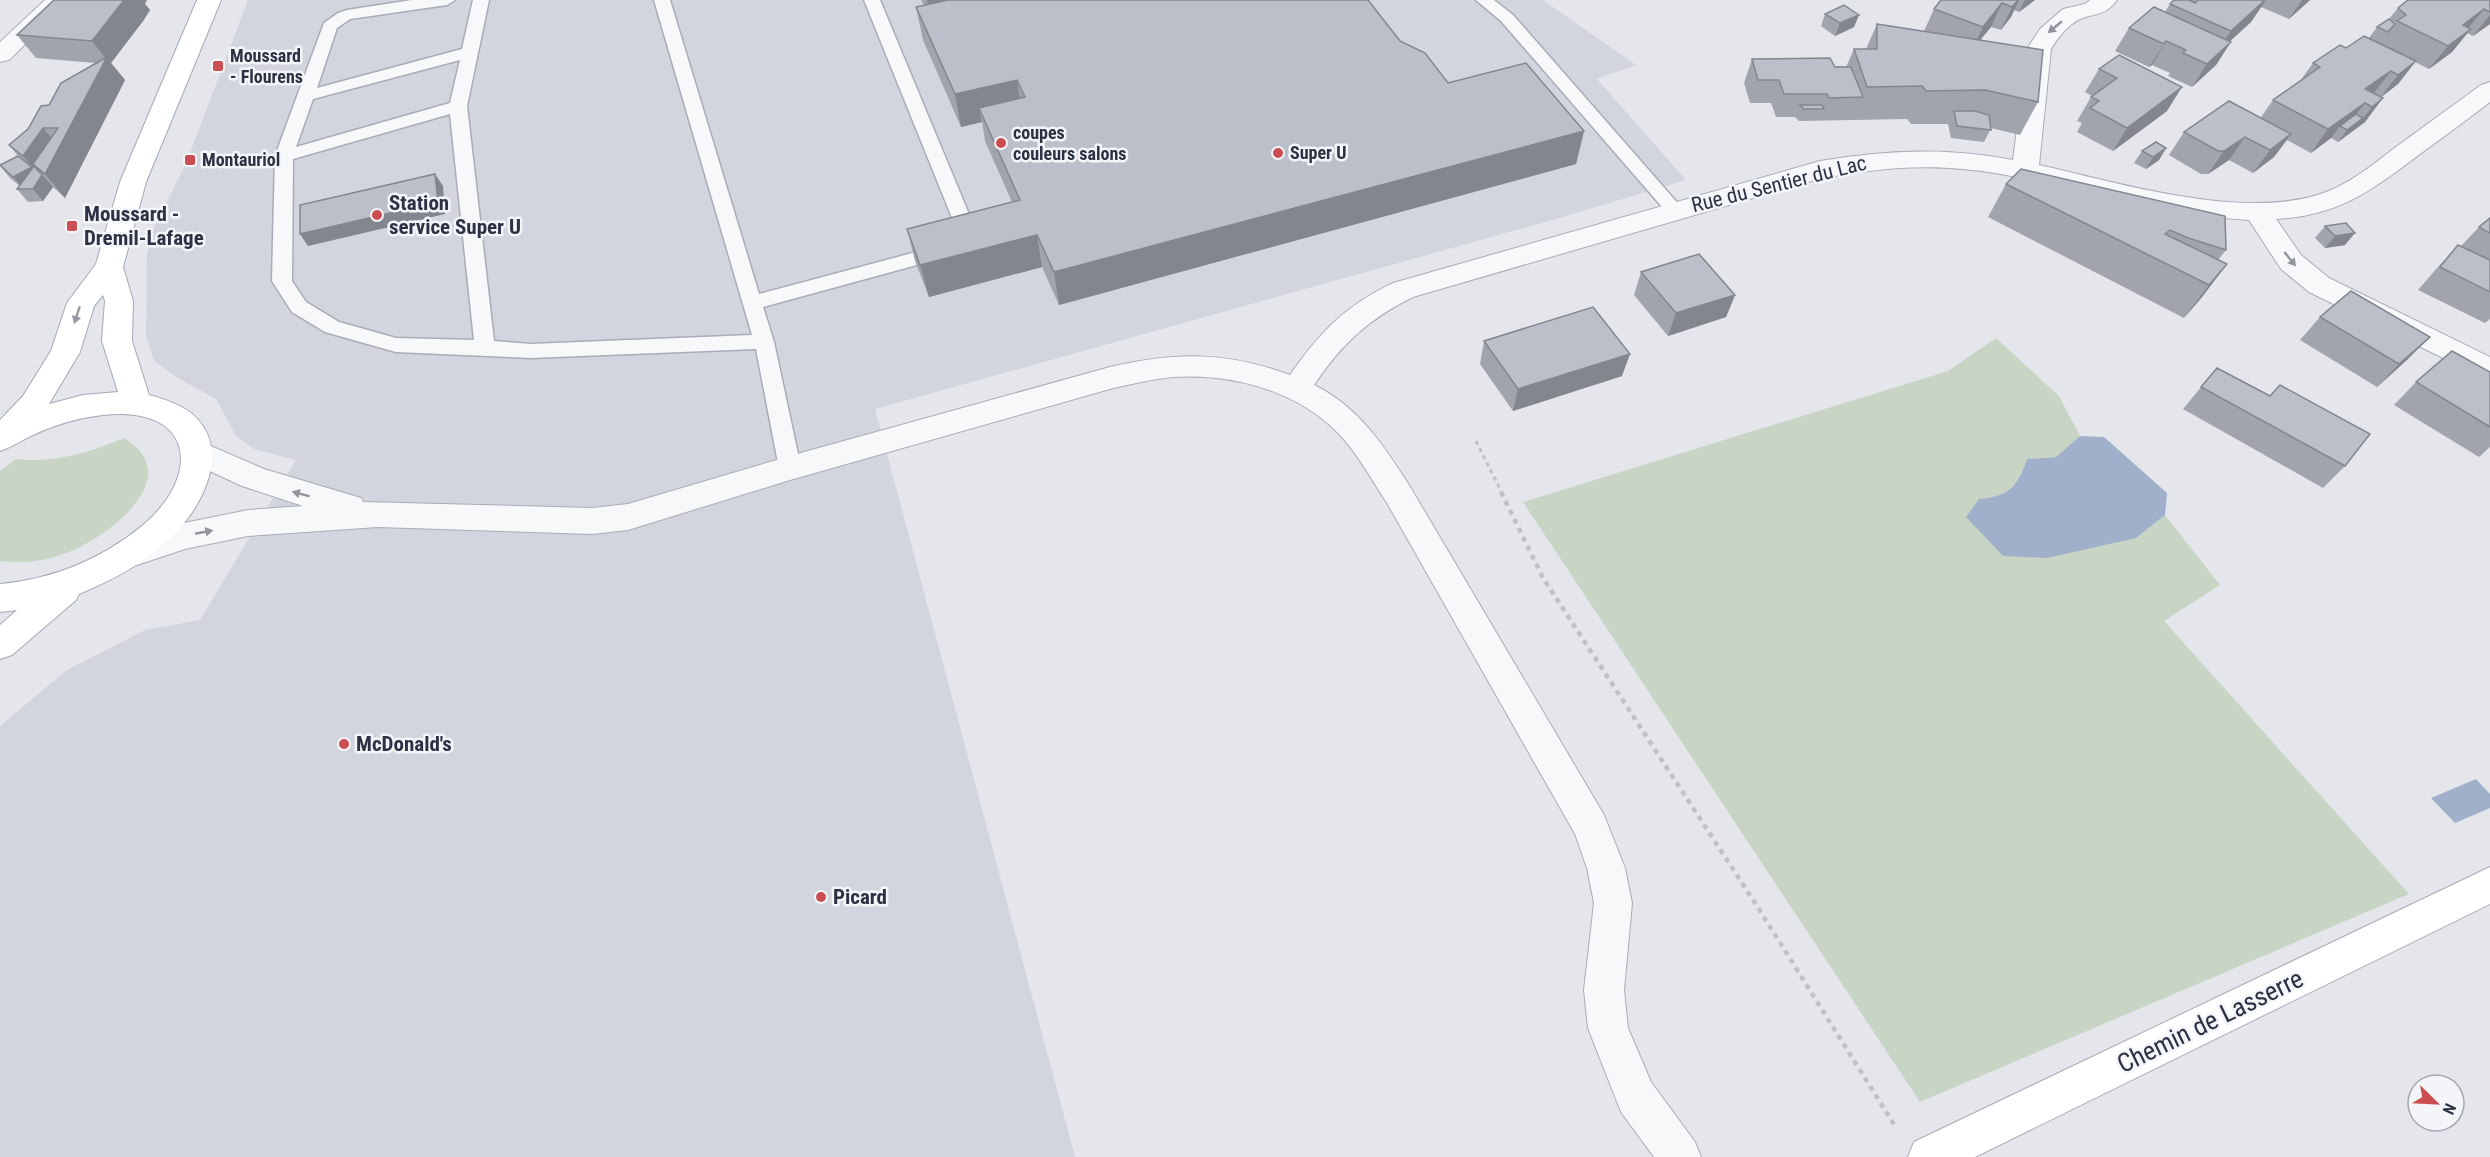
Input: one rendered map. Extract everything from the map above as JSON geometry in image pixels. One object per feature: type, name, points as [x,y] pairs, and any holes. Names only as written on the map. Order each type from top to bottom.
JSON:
[{"type":"main road","points":[[1,438],[34,404],[64,352],[81,303],[109,267],[133,182],[209,0]]},
{"type":"main road","points":[[109,267],[119,301],[117,340],[136,403]]},
{"type":"main road","points":[[0,598],[37,594],[72,584],[102,571],[128,555],[159,530],[181,503],[194,477],[197,452],[191,434],[179,419],[160,409],[136,403],[105,403],[71,409],[37,420],[1,438]]},
{"type":"main road","points":[[0,645],[72,584]]},
{"type":"main road","name":"Chemin de Lasserre","points":[[1929,1157],[2490,885]]},
{"type":"street","points":[[0,55],[59,0]]},
{"type":"street","points":[[2025,170],[2039,49],[2048,34],[2071,14],[2092,10],[2105,0]]},
{"type":"street","name":"Rue du Sentier du Lac","points":[[1296,389],[1329,343],[1347,323],[1372,304],[1403,290],[1820,170],[1871,160],[1903,157],[1939,158],[2025,170],[2183,205],[2218,210],[2257,211],[2306,206],[2329,201],[2358,188],[2490,90]]},
{"type":"street","points":[[2257,211],[2291,262],[2319,285],[2490,370]]},
{"type":"street","points":[[128,555],[184,536],[248,523],[378,514],[592,521],[628,517],[790,468],[1098,381],[1145,370],[1182,366],[1220,369],[1254,376],[1296,389],[1323,404],[1347,423],[1372,453],[1398,494],[1590,827],[1606,868],[1613,903],[1604,990],[1608,1028],[1636,1097],[1680,1157]]},
{"type":"street","points":[[197,452],[223,467],[266,485],[378,514]]},
{"type":"lane","points":[[447,0],[353,14],[330,26],[284,156],[282,281],[299,307],[332,327],[396,345],[531,351],[764,342]]},
{"type":"lane","points":[[481,0],[458,106],[485,348]]},
{"type":"lane","points":[[662,0],[764,342],[790,468]]},
{"type":"lane","points":[[753,303],[972,243],[872,0]]},
{"type":"lane","points":[[1484,0],[1507,18],[1675,211]]},
{"type":"lane","points":[[305,96],[471,52]]},
{"type":"lane","points":[[284,156],[458,106]]},
{"type":"path","points":[[1476,441],[1543,578],[1757,906],[1895,1127]]},
{"type":"shaded area","points":[[248,0],[1543,0],[1636,65],[1597,79],[1686,180],[1556,219],[875,409],[1075,1157],[0,1157],[0,726],[67,670],[145,630],[200,620],[296,460],[254,449],[236,436],[216,399],[178,378],[154,361],[146,336],[147,254],[152,232],[187,161]]},
{"type":"green space","points":[[1996,338],[2059,396],[2080,436],[2056,457],[2027,459],[2020,477],[2005,493],[1979,499],[2136,538],[2165,515],[2220,585],[2164,621],[2409,894],[1920,1102],[1523,502],[1948,371]]},
{"type":"green space","points":[[124,438],[142,453],[148,470],[145,487],[136,503],[121,519],[103,533],[69,552],[43,560],[0,561],[0,471],[16,459],[44,460],[72,456]]},
{"type":"water","points":[[2080,436],[2104,437],[2167,493],[2165,515],[2136,538],[2047,558],[2003,556],[1966,517],[1979,499],[1998,496],[2010,489],[2020,477],[2027,459],[2056,457]]},
{"type":"water","points":[[2476,779],[2490,794],[2490,808],[2455,823],[2431,798]]},
{"type":"building","points":[[54,0],[124,0],[92,41],[17,35]]},
{"type":"building","name":"Super U","points":[[948,0],[1368,0],[1400,41],[1425,53],[1448,83],[1526,63],[1584,131],[1054,272],[1037,235],[920,265],[907,229],[1020,200],[979,108],[1025,97],[1017,80],[955,94],[916,7]]},
{"type":"building","points":[[1941,0],[2018,0],[2012,7],[2002,3],[1983,27],[1934,9]]},
{"type":"building","points":[[2174,0],[2189,0],[2195,3],[2198,0],[2265,0],[2231,31],[2170,4]]},
{"type":"building","points":[[2408,0],[2490,0],[2490,12],[2484,9],[2463,25],[2471,29],[2448,46],[2397,21],[2406,15],[2398,8]]},
{"type":"building","points":[[1844,5],[1859,15],[1840,23],[1825,14]]},
{"type":"building","points":[[2154,7],[2231,42],[2207,64],[2183,53],[2186,50],[2166,41],[2164,44],[2129,28]]},
{"type":"building","points":[[2389,19],[2395,24],[2388,32],[2377,27]]},
{"type":"building","points":[[1877,24],[2043,50],[2038,102],[1985,90],[1926,91],[1922,86],[1867,87],[1854,49],[1877,49]]},
{"type":"building","points":[[2364,36],[2416,61],[2398,75],[2391,71],[2365,89],[2383,98],[2372,107],[2365,103],[2328,129],[2273,100],[2320,67],[2313,63],[2340,45],[2346,48]]},
{"type":"building","points":[[2119,55],[2182,87],[2127,128],[2090,108],[2099,101],[2091,97],[2117,78],[2099,69]]},
{"type":"building","points":[[107,57],[45,174],[33,164],[58,128],[43,128],[23,156],[9,145],[28,129],[41,106],[49,105],[61,83]]},
{"type":"building","points":[[1830,58],[1835,67],[1851,67],[1863,97],[1829,98],[1827,94],[1784,94],[1779,80],[1758,80],[1752,59]]},
{"type":"building","points":[[2229,101],[2291,134],[2270,150],[2245,137],[2224,151],[2218,151],[2184,132]]},
{"type":"building","points":[[1800,105],[1822,105],[1824,109],[1804,109]]},
{"type":"building","points":[[1954,111],[1975,111],[1989,115],[1991,130],[1957,126]]},
{"type":"building","points":[[2356,114],[2363,118],[2347,130],[2340,126]]},
{"type":"building","points":[[2156,142],[2166,148],[2153,157],[2142,151]]},
{"type":"building","points":[[18,156],[32,167],[13,177],[0,165]]},
{"type":"building","points":[[34,166],[42,175],[33,189],[17,189]]},
{"type":"building","points":[[2021,169],[2225,216],[2226,250],[2170,230],[2165,234],[2227,264],[2209,285],[2006,184]]},
{"type":"building","points":[[435,174],[438,202],[300,234],[300,205]]},
{"type":"building","points":[[2490,218],[2490,233],[2479,227]]},
{"type":"building","points":[[2346,223],[2355,233],[2335,236],[2325,226]]},
{"type":"building","points":[[2458,245],[2490,260],[2490,292],[2440,267]]},
{"type":"building","points":[[1699,254],[1735,295],[1676,313],[1641,272]]},
{"type":"building","points":[[2351,291],[2430,337],[2399,364],[2320,317]]},
{"type":"building","points":[[1593,307],[1630,354],[1518,389],[1484,341]]},
{"type":"building","points":[[2452,351],[2490,372],[2490,427],[2416,382]]},
{"type":"building","points":[[2217,368],[2270,396],[2280,385],[2370,434],[2345,466],[2201,387]]},
{"type":"place","name":"Moussard - Flourens","points":[[218,66]]},
{"type":"place","name":"coupes couleurs salons","points":[[1001,143]]},
{"type":"place","name":"Super U","points":[[1278,153]]},
{"type":"place","name":"Montauriol","points":[[190,160]]},
{"type":"place","name":"Station service Super U","points":[[377,215]]},
{"type":"place","name":"Moussard - Dremil-Lafage","points":[[72,226]]},
{"type":"place","name":"McDonald's","points":[[344,744]]},
{"type":"place","name":"Picard","points":[[821,897]]}]
